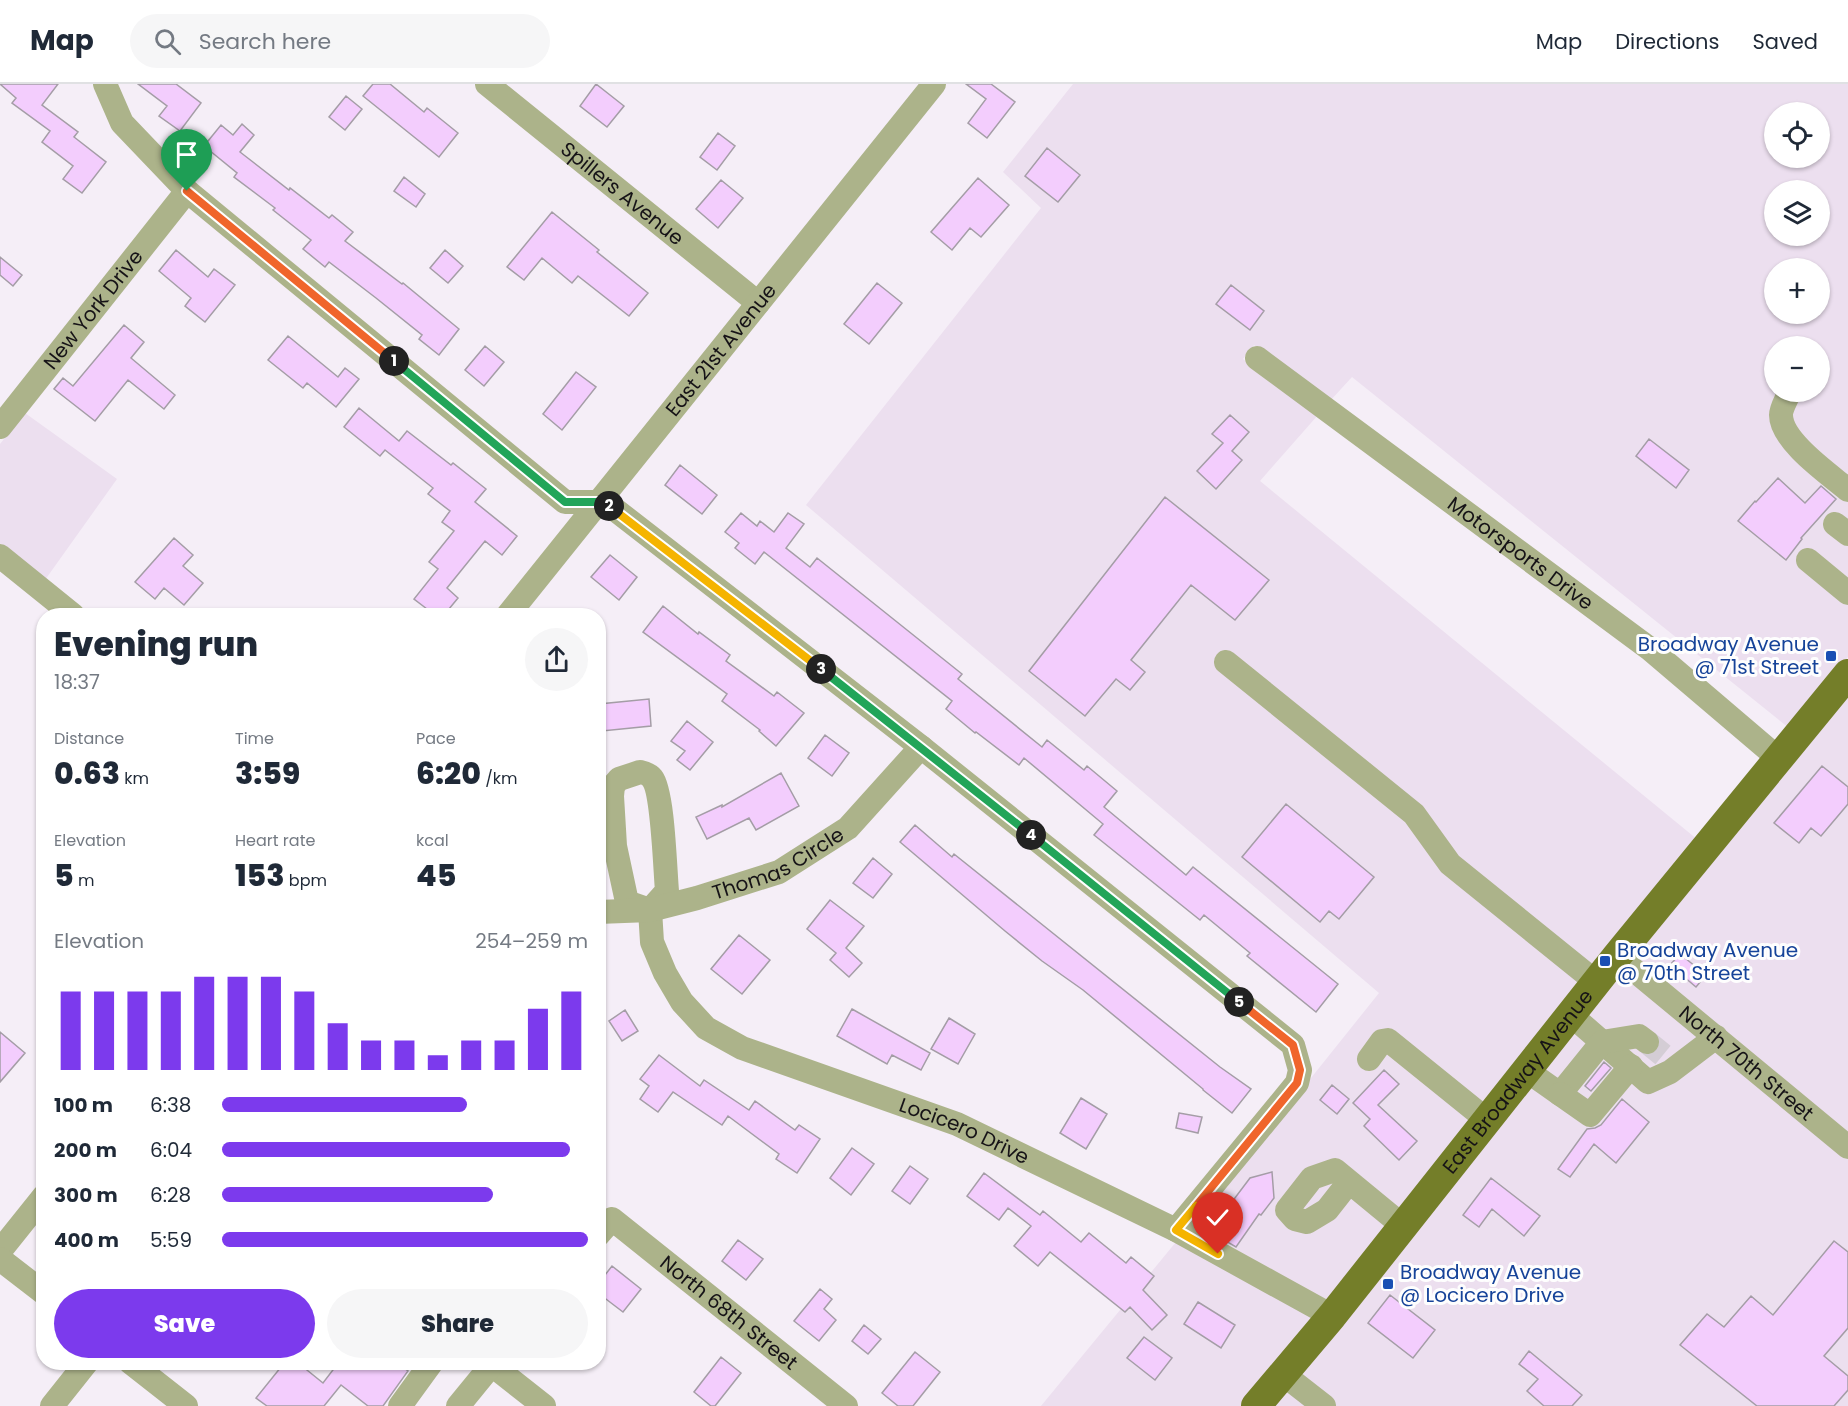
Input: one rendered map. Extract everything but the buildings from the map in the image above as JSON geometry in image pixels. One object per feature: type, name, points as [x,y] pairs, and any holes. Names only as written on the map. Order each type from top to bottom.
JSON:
[{"type":"main road","name":"East Broadway Avenue","points":[[1256,1406],[1332,1316],[1596,982],[1848,674]]},
{"type":"street","points":[[105,84],[122,123],[187,191],[565,502],[599,502],[613,508],[921,747],[1293,1045],[1300,1070],[1297,1083],[1176,1230]]},
{"type":"street","name":"Spillers Avenue","points":[[487,84],[758,303]]},
{"type":"street","name":"East 21st Avenue","points":[[514,608],[934,84]]},
{"type":"street","name":"New York Drive","points":[[0,427],[187,191]]},
{"type":"street","name":"Motorsports Drive","points":[[1257,358],[1650,650],[1778,758]]},
{"type":"street","points":[[1786,402],[1781,415],[1787,435],[1802,451],[1848,490]]},
{"type":"street","points":[[0,556],[64,608]]},
{"type":"street","points":[[1808,560],[1848,592]]},
{"type":"street","points":[[1226,662],[1414,814],[1450,864],[1596,982]]},
{"type":"street","name":"Thomas Circle","points":[[606,912],[650,910],[697,898],[778,872],[848,828],[921,747]]},
{"type":"street","points":[[640,772],[652,777],[657,788],[663,832],[667,891],[650,910],[627,902],[615,846],[613,786],[624,776],[640,772]]},
{"type":"street","name":"Locicero Drive","points":[[650,910],[652,942],[665,974],[682,1002],[706,1028],[742,1048],[957,1124],[1176,1230],[1332,1316]]},
{"type":"street","name":"North 70th Street","points":[[1617,956],[1848,1147]]},
{"type":"street","points":[[1560,1094],[1602,1042],[1639,1036],[1663,1055],[1670,1072],[1648,1082],[1631,1066],[1602,1042],[1570,1015]]},
{"type":"street","points":[[1663,1055],[1716,1037]]},
{"type":"street","points":[[1369,1059],[1382,1041],[1388,1040],[1487,1120]]},
{"type":"street","points":[[1527,1070],[1590,1115],[1631,1066]]},
{"type":"street","points":[[1349,1182],[1403,1226]]},
{"type":"street","points":[[0,1251],[36,1206]]},
{"type":"street","name":"North 68th Street","points":[[606,1228],[846,1406]]},
{"type":"street","points":[[0,1258],[36,1287]]},
{"type":"street","points":[[52,1406],[81,1370]]},
{"type":"street","points":[[140,1370],[186,1406]]},
{"type":"street","points":[[400,1406],[426,1370]]},
{"type":"street","points":[[458,1406],[487,1370]]},
{"type":"street","points":[[501,1370],[544,1406]]},
{"type":"street","points":[[1283,1374],[1324,1406]]},
{"type":"shaded area","points":[[1073,84],[1848,84],[1848,478],[1796,431],[1792,416],[1797,402],[1830,402],[1830,336],[1764,336],[1764,402],[1782,402],[1796,458],[1848,502],[1848,657],[1789,728],[1352,377],[1330,401],[1254,345],[1243,359],[1318,415],[1260,481],[1698,840],[1329,1303],[1191,1228],[1379,993],[806,505],[1041,208],[1003,172]]},
{"type":"shaded area","points":[[25,413],[117,479],[45,580],[0,544],[0,444]]},
{"type":"shaded area","points":[[1848,690],[1848,1135],[1631,955]]},
{"type":"shaded area","points":[[1620,969],[1848,1159],[1848,1406],[1270,1406]]},
{"type":"shaded area","points":[[1176,1242],[1317,1318],[1243,1406],[1041,1406]]},
{"type":"tunnel","points":[[1647,1042],[1663,1055]]},
{"type":"place","name":"Broadway Avenue @ 71st Street","points":[[1831,656]]},
{"type":"place","name":"Broadway Avenue @ 70th Street","points":[[1605,961]]},
{"type":"place","name":"Broadway Avenue @ Locicero Drive","points":[[1388,1284]]},
{"type":"route","points":[[187,191],[565,502],[599,502],[613,508],[921,747],[1293,1045],[1300,1070],[1297,1083],[1176,1230],[1218,1254]]}]
